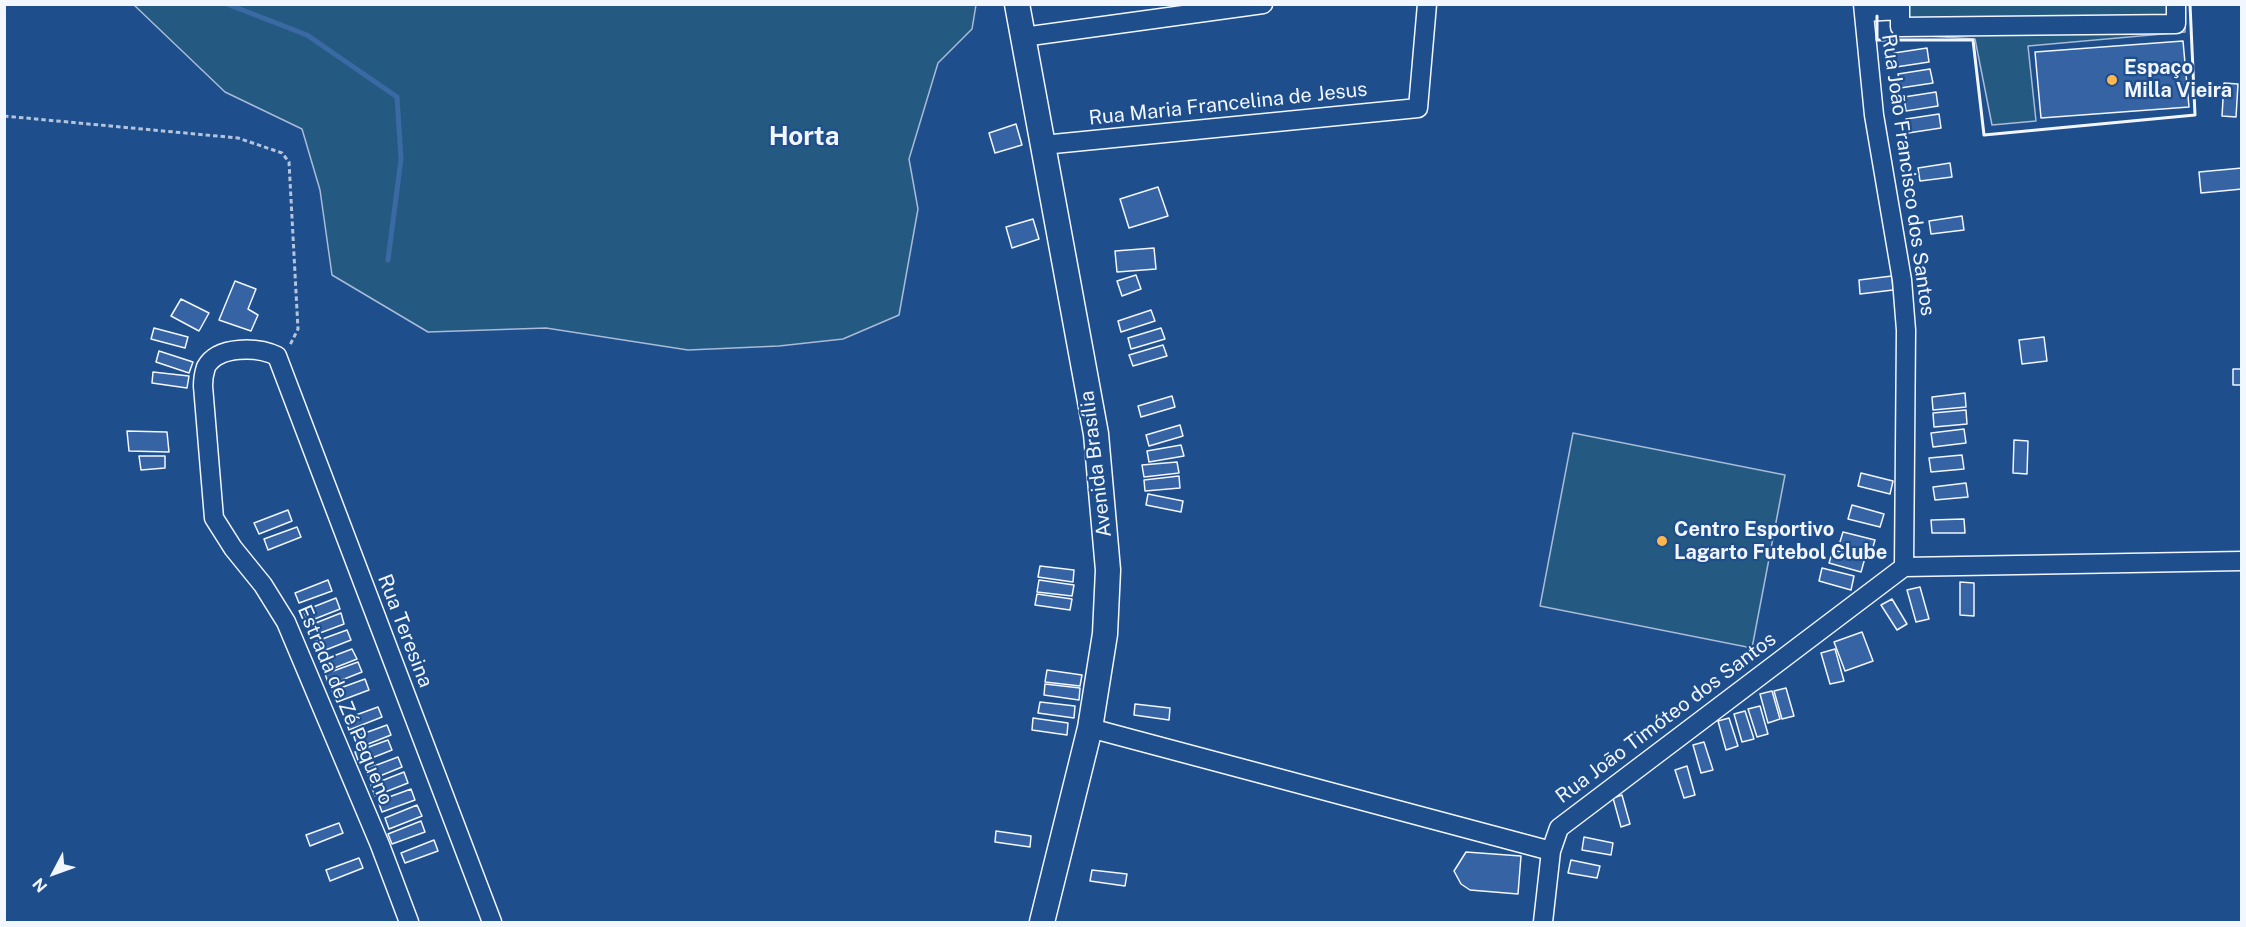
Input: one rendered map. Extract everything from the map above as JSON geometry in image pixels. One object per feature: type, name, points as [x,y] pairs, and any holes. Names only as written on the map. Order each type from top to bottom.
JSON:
[{"type":"main road","name":"Avenida Brasília","points":[[1017,4],[1096,434],[1108,570],[1105,634],[1090,728],[1042,922]]},
{"type":"street","points":[[1023,38],[1263,4]]},
{"type":"street","name":"Rua Maria Francelina de Jesus","points":[[1042,145],[1418,108],[1427,4]]},
{"type":"street","points":[[1863,8],[1900,7],[1900,27],[2176,24],[2176,4]]},
{"type":"street","name":"Rua João Francisco dos Santos","points":[[1863,8],[1874,115],[1902,280],[1906,330],[1904,567]]},
{"type":"street","name":"Estrada de Zé Pequeno","points":[[277,356],[256,350],[230,352],[221,354],[207,367],[203,402],[213,512],[229,541],[274,601],[291,632],[393,876],[409,922]]},
{"type":"street","name":"Rua Teresina","points":[[277,356],[492,922]]},
{"type":"street","points":[[1904,567],[2241,561]]},
{"type":"street","name":"Rua João Timóteo dos Santos","points":[[1543,922],[1551,851],[1559,828],[1579,810],[1904,567]]},
{"type":"street","points":[[1090,728],[1551,851]]},
{"type":"path","points":[[4,116],[238,138],[287,158],[298,329],[286,350],[277,356]]},
{"type":"shaded area","points":[[134,5],[976,5],[972,29],[938,63],[909,159],[918,209],[899,315],[843,339],[779,346],[688,350],[546,328],[428,332],[332,275],[320,190],[302,129],[225,92]]},
{"type":"shaded area","points":[[1893,5],[2185,5],[2185,32],[2028,46],[2036,121],[1992,125],[1975,39],[1896,34]]},
{"type":"shaded area","name":"Centro Esportivo Lagarto Futebol Clube","points":[[1573,433],[1785,475],[1752,648],[1540,606]]},
{"type":"building","name":"Espaço Milla Vieira","points":[[2183,41],[2189,107],[2041,118],[2035,52]]},
{"type":"building","points":[[1927,48],[1929,62],[1896,67],[1894,53]]},
{"type":"building","points":[[1930,69],[1933,83],[1900,88],[1898,74]]},
{"type":"building","points":[[2224,83],[2238,84],[2236,117],[2222,116]]},
{"type":"building","points":[[1936,92],[1938,106],[1906,111],[1904,97]]},
{"type":"building","points":[[1939,114],[1941,128],[1908,133],[1906,119]]},
{"type":"building","points":[[1016,124],[1022,145],[995,153],[989,133]]},
{"type":"building","points":[[1950,163],[1952,177],[1920,181],[1918,168]]},
{"type":"building","points":[[2242,168],[2242,189],[2201,193],[2199,172]]},
{"type":"building","points":[[1158,187],[1168,216],[1129,228],[1120,199]]},
{"type":"building","points":[[1962,216],[1964,230],[1931,234],[1929,221]]},
{"type":"building","points":[[1033,219],[1039,239],[1012,248],[1006,227]]},
{"type":"building","points":[[1154,248],[1156,269],[1117,272],[1115,251]]},
{"type":"building","points":[[1136,275],[1141,289],[1122,296],[1117,281]]},
{"type":"building","points":[[1892,276],[1893,290],[1860,294],[1859,280]]},
{"type":"building","points":[[235,281],[256,289],[248,309],[258,315],[251,331],[219,320]]},
{"type":"building","points":[[181,299],[209,313],[199,331],[171,316]]},
{"type":"building","points":[[1151,310],[1155,321],[1121,332],[1118,321]]},
{"type":"building","points":[[154,328],[188,337],[185,348],[151,339]]},
{"type":"building","points":[[1161,328],[1165,339],[1131,349],[1128,338]]},
{"type":"building","points":[[2044,337],[2047,361],[2022,364],[2019,340]]},
{"type":"building","points":[[1163,345],[1167,356],[1133,366],[1129,355]]},
{"type":"building","points":[[159,351],[193,362],[189,373],[156,362]]},
{"type":"building","points":[[2233,369],[2242,369],[2242,385],[2233,385]]},
{"type":"building","points":[[153,372],[189,376],[187,388],[152,383]]},
{"type":"building","points":[[1965,393],[1966,407],[1933,410],[1932,397]]},
{"type":"building","points":[[1172,396],[1175,407],[1141,417],[1138,406]]},
{"type":"building","points":[[1966,410],[1967,424],[1934,427],[1933,413]]},
{"type":"building","points":[[1180,425],[1183,436],[1149,446],[1146,435]]},
{"type":"building","points":[[1964,429],[1966,443],[1933,447],[1931,433]]},
{"type":"building","points":[[127,431],[167,432],[169,452],[129,451]]},
{"type":"building","points":[[2014,440],[2028,441],[2027,474],[2013,473]]},
{"type":"building","points":[[1181,445],[1184,456],[1149,462],[1147,451]]},
{"type":"building","points":[[1962,455],[1964,469],[1931,472],[1929,458]]},
{"type":"building","points":[[139,456],[165,456],[165,468],[141,470]]},
{"type":"building","points":[[1177,462],[1179,473],[1144,477],[1142,465]]},
{"type":"building","points":[[1861,473],[1893,481],[1890,494],[1858,486]]},
{"type":"building","points":[[1179,476],[1180,488],[1145,491],[1144,480]]},
{"type":"building","points":[[1966,483],[1968,497],[1935,500],[1933,487]]},
{"type":"building","points":[[1148,494],[1183,501],[1181,512],[1146,505]]},
{"type":"building","points":[[1852,505],[1884,514],[1880,527],[1848,519]]},
{"type":"building","points":[[288,510],[292,521],[259,534],[254,523]]},
{"type":"building","points":[[1964,519],[1965,533],[1932,533],[1931,520]]},
{"type":"building","points":[[297,527],[301,537],[268,550],[264,539]]},
{"type":"building","points":[[1843,532],[1875,540],[1871,554],[1839,545]]},
{"type":"building","points":[[1833,550],[1865,558],[1861,572],[1829,563]]},
{"type":"building","points":[[1040,566],[1074,570],[1073,582],[1038,577]]},
{"type":"building","points":[[1822,568],[1854,576],[1851,590],[1819,581]]},
{"type":"building","points":[[328,580],[332,591],[299,603],[295,593]]},
{"type":"building","points":[[1039,580],[1074,585],[1072,596],[1037,592]]},
{"type":"building","points":[[1960,582],[1974,583],[1974,616],[1960,615]]},
{"type":"building","points":[[1920,587],[1929,619],[1916,622],[1907,590]]},
{"type":"building","points":[[1037,594],[1072,599],[1070,610],[1035,605]]},
{"type":"building","points":[[336,598],[340,609],[307,622],[303,611]]},
{"type":"building","points":[[1892,599],[1907,624],[1897,630],[1881,605]]},
{"type":"building","points":[[341,613],[344,624],[312,636],[308,626]]},
{"type":"building","points":[[347,630],[351,640],[318,653],[314,642]]},
{"type":"building","points":[[1862,632],[1873,661],[1845,671],[1834,642]]},
{"type":"building","points":[[352,649],[357,659],[324,672],[320,661]]},
{"type":"building","points":[[1835,649],[1844,681],[1830,684],[1821,653]]},
{"type":"building","points":[[358,662],[362,672],[329,685],[325,674]]},
{"type":"building","points":[[1047,670],[1082,675],[1080,686],[1045,682]]},
{"type":"building","points":[[365,679],[369,690],[337,702],[332,691]]},
{"type":"building","points":[[1045,684],[1080,688],[1079,700],[1044,695]]},
{"type":"building","points":[[1786,688],[1794,716],[1782,719],[1774,691]]},
{"type":"building","points":[[1772,691],[1780,719],[1768,723],[1760,694]]},
{"type":"building","points":[[1040,702],[1075,706],[1074,718],[1038,713]]},
{"type":"building","points":[[1135,704],[1170,708],[1169,720],[1134,715]]},
{"type":"building","points":[[1760,706],[1768,734],[1757,737],[1748,709]]},
{"type":"building","points":[[378,707],[382,717],[349,730],[345,719]]},
{"type":"building","points":[[1745,711],[1754,739],[1742,742],[1734,714]]},
{"type":"building","points":[[1033,718],[1068,723],[1067,735],[1032,730]]},
{"type":"building","points":[[1729,718],[1738,746],[1726,750],[1718,721]]},
{"type":"building","points":[[387,725],[391,735],[358,748],[354,737]]},
{"type":"building","points":[[388,740],[392,750],[359,763],[355,752]]},
{"type":"building","points":[[1704,742],[1713,770],[1701,773],[1693,745]]},
{"type":"building","points":[[398,757],[402,767],[370,780],[366,769]]},
{"type":"building","points":[[1687,766],[1695,795],[1684,798],[1675,770]]},
{"type":"building","points":[[404,772],[408,783],[375,796],[371,785]]},
{"type":"building","points":[[411,789],[415,800],[382,812],[378,801]]},
{"type":"building","points":[[1622,795],[1630,824],[1621,827],[1613,798]]},
{"type":"building","points":[[417,805],[422,816],[389,829],[385,818]]},
{"type":"building","points":[[421,821],[425,832],[392,844],[388,834]]},
{"type":"building","points":[[339,823],[343,833],[310,846],[306,835]]},
{"type":"building","points":[[996,831],[1031,836],[1030,847],[995,842]]},
{"type":"building","points":[[1584,837],[1613,843],[1611,855],[1582,850]]},
{"type":"building","points":[[434,840],[438,851],[405,863],[401,853]]},
{"type":"building","points":[[1466,852],[1521,856],[1518,894],[1470,890],[1461,884],[1454,871]]},
{"type":"building","points":[[359,858],[363,868],[330,881],[326,870]]},
{"type":"building","points":[[1571,860],[1600,866],[1597,878],[1568,873]]},
{"type":"building","points":[[1092,870],[1127,874],[1125,886],[1090,881]]},
{"type":"waterway","points":[[227,4],[307,35],[397,97],[401,159],[388,260]]},
{"type":"wall","points":[[1877,16],[1877,40],[1973,40],[1984,135],[2195,115],[2190,4]]},
{"type":"place","name":"Espaço Milla Vieira","points":[[2112,80]]},
{"type":"place","name":"Centro Esportivo Lagarto Futebol Clube","points":[[1662,541]]},
{"type":"district","name":"Horta","points":[[804,137]]}]
